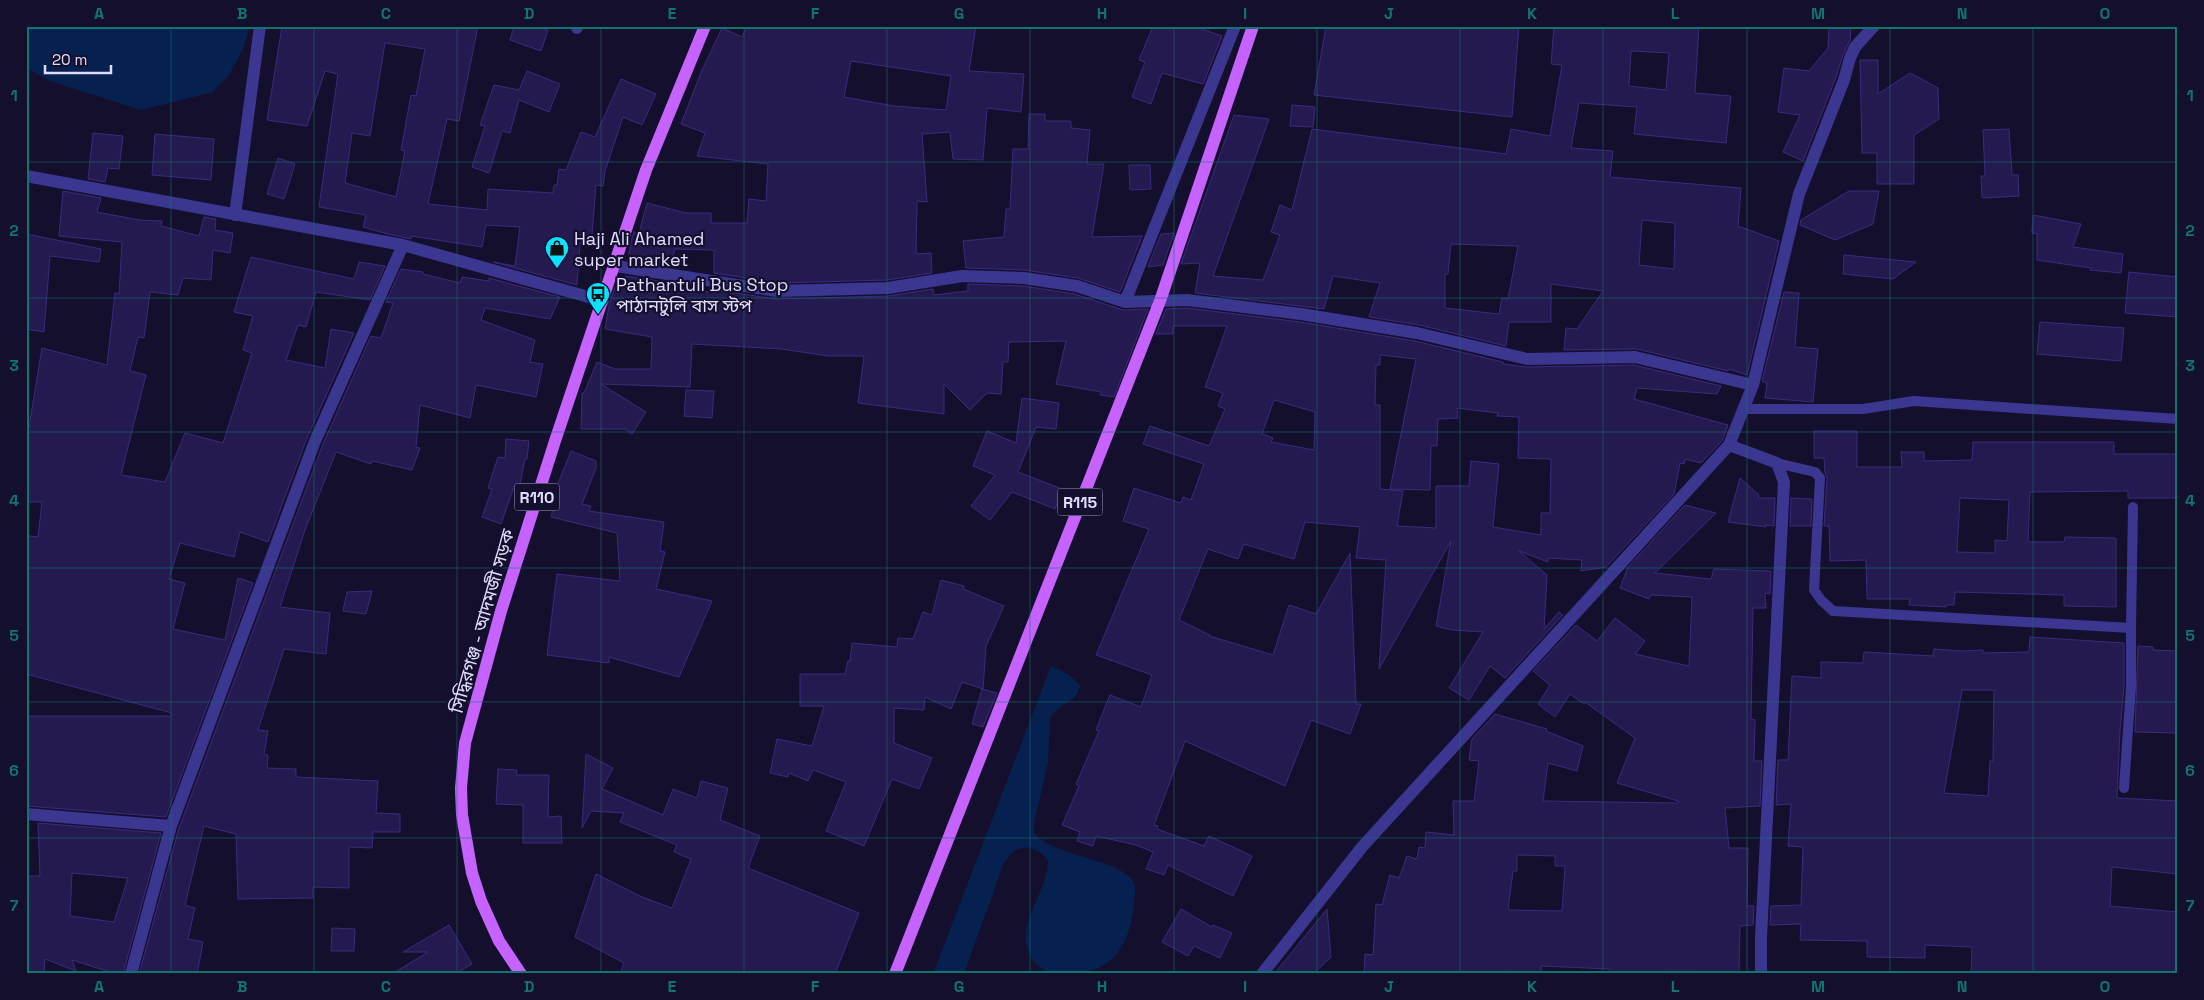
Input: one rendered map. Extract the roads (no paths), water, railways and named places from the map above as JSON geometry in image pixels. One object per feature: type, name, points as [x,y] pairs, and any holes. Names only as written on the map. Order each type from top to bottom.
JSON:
[{"type":"main road","name":"সিদ্ধিরগঞ্জ - আদমজী সড়ক","points":[[521,974],[499,941],[472,873],[462,815],[465,743],[501,611],[555,441],[646,170],[705,26]]},
{"type":"main road","name":"R115","points":[[896,974],[1160,301],[1253,26]]},
{"type":"street","points":[[234,215],[260,26]]},
{"type":"street","points":[[1125,302],[1236,26]]},
{"type":"street","points":[[1262,974],[1362,847],[1729,445],[1753,385],[1800,194],[1844,80],[1850,58],[1856,47],[1874,26]]},
{"type":"street","points":[[26,176],[403,245],[603,301]]},
{"type":"street","points":[[131,974],[171,826],[315,441],[403,245]]},
{"type":"street","points":[[615,266],[777,291],[888,288],[962,276],[1024,278],[1077,286],[1125,302],[1187,300],[1311,316],[1417,334],[1527,359],[1635,357],[1753,385]]},
{"type":"street","points":[[1729,445],[1777,463],[1784,482],[1760,937],[1761,974]]},
{"type":"street","points":[[26,814],[171,826]]},
{"type":"lane","points":[[1744,408],[1862,409],[1914,400],[2178,419]]},
{"type":"lane","points":[[1777,463],[1814,472],[1820,478],[1814,590],[1821,600],[1833,611],[2131,628]]},
{"type":"lane","points":[[2124,788],[2131,686],[2133,507]]},
{"type":"water","points":[[26,26],[250,26],[243,49],[229,75],[213,92],[141,110],[50,81],[27,68]]},
{"type":"water","points":[[1051,666],[1068,674],[1080,685],[1075,696],[1057,710],[1050,719],[1048,763],[1034,823],[1034,833],[1056,848],[1116,868],[1127,875],[1135,885],[1135,891],[1134,906],[1127,935],[1122,947],[1114,956],[1094,970],[1059,974],[1046,971],[1038,966],[1032,959],[1027,947],[1026,935],[1032,910],[1043,885],[1048,861],[1040,852],[1025,847],[1019,848],[1010,855],[1002,869],[964,974],[933,974]]},
{"type":"place","name":"Haji Ali Ahamed super market","points":[[557,269]]},
{"type":"place","name":"Pathantuli Bus Stop পাঠানটুলি বাস স্টপ","points":[[598,315]]}]
